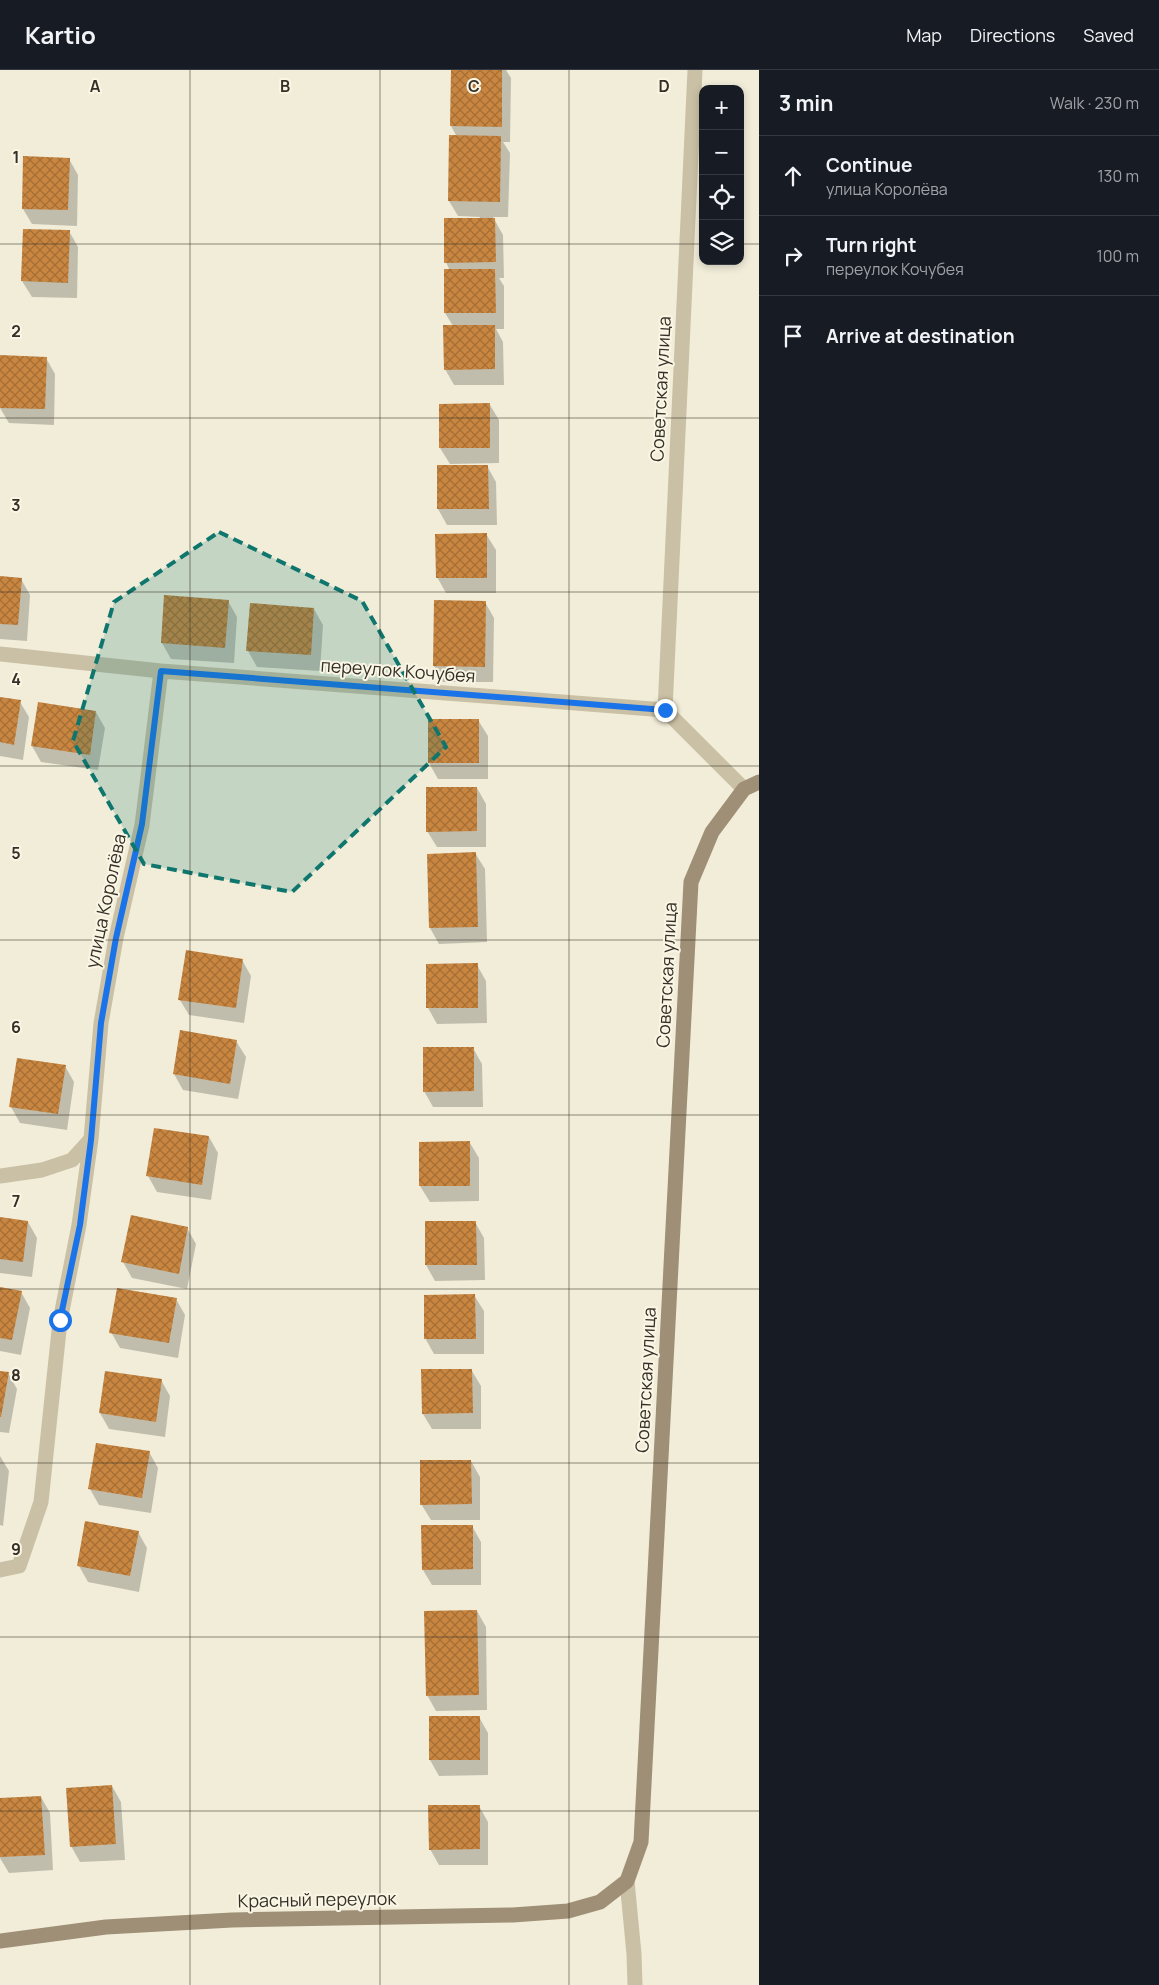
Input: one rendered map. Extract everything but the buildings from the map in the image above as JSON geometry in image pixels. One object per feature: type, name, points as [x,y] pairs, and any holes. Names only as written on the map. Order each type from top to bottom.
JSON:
[{"type":"main road","points":[[744,789],[759,782]]},
{"type":"main road","name":"Советская улица","points":[[627,1881],[641,1842],[691,882],[712,832],[744,789]]},
{"type":"main road","name":"Красный переулок","points":[[0,1941],[106,1927],[223,1920],[513,1915],[568,1911],[600,1902],[627,1881]]},
{"type":"street","name":"Советская улица","points":[[665,710],[695,70]]},
{"type":"street","name":"переулок Кочубея","points":[[0,654],[161,671],[665,710]]},
{"type":"street","name":"улица Королёва","points":[[0,1570],[19,1566],[41,1502],[60,1320],[80,1225],[91,1140],[101,1023],[116,938],[142,824],[161,671]]},
{"type":"street","points":[[665,710],[744,789]]},
{"type":"street","points":[[0,1176],[42,1170],[72,1160],[91,1140]]},
{"type":"street","name":"Советская улица","points":[[627,1881],[635,1985]]},
{"type":"highlighted area","points":[[219,532],[362,601],[446,747],[292,892],[144,864],[73,741],[114,602]]},
{"type":"route","points":[[60,1320],[80,1225],[91,1140],[101,1023],[116,938],[142,824],[161,671],[665,710]]}]
